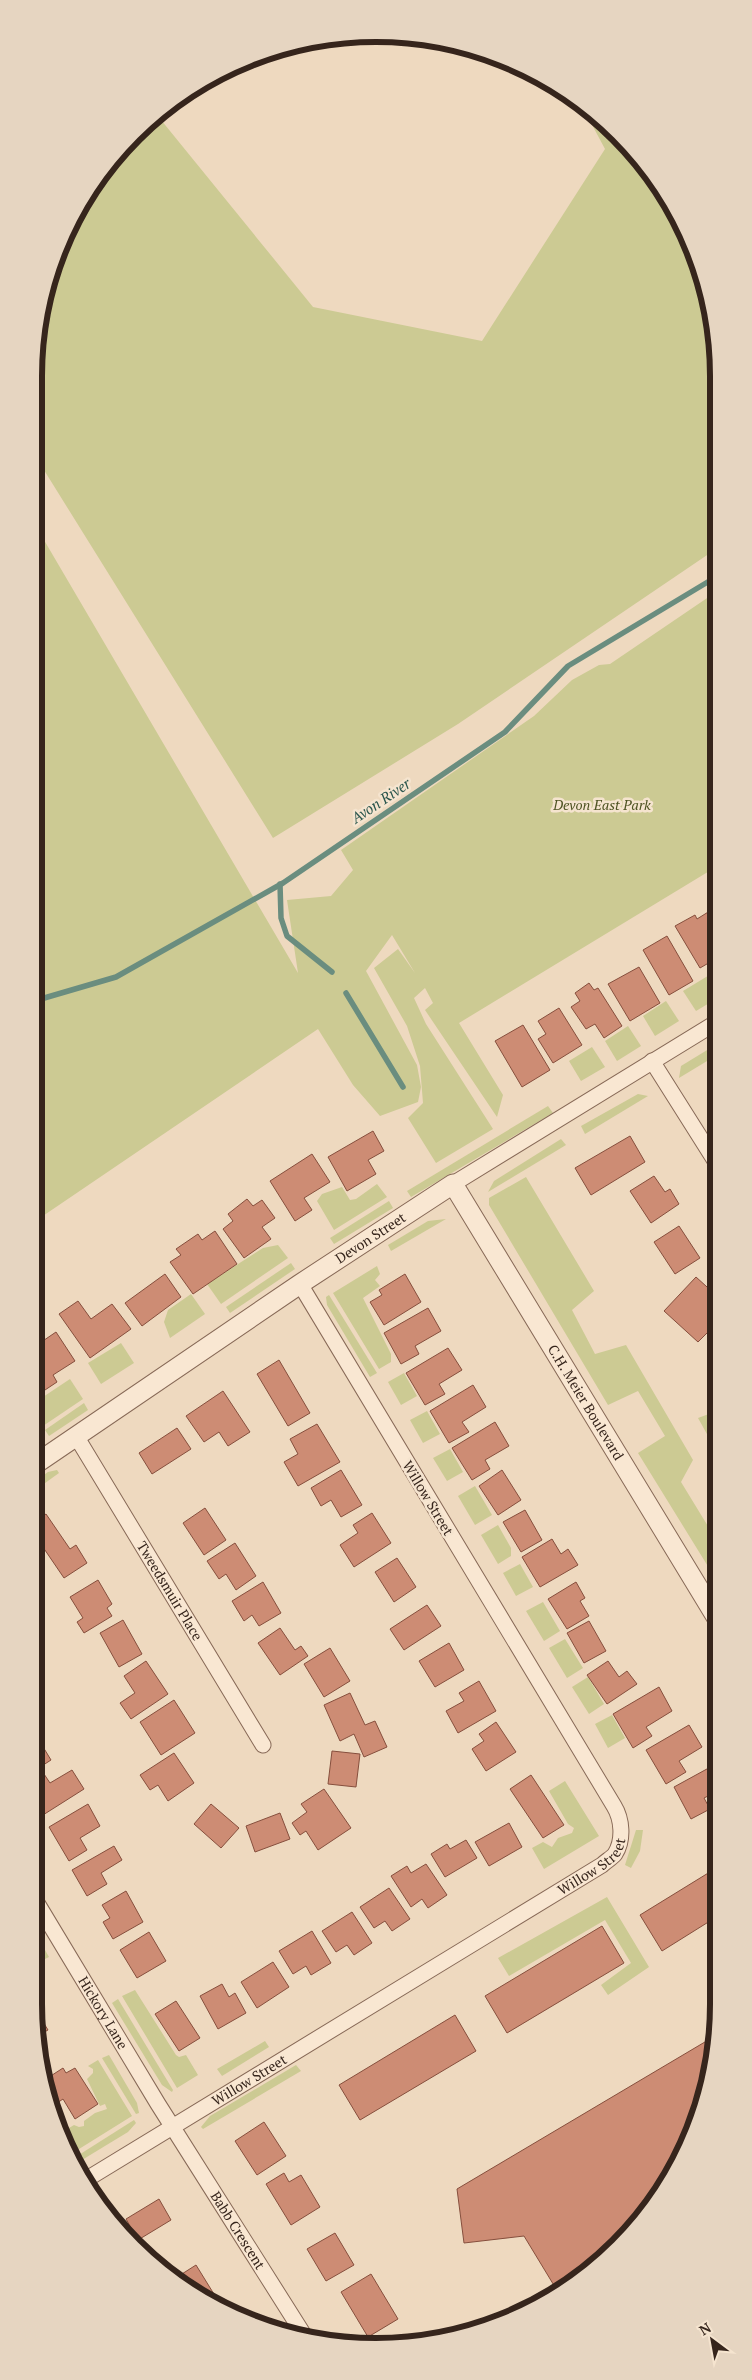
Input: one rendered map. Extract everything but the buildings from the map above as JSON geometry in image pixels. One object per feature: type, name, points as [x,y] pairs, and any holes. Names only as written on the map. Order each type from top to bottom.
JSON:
[{"type":"street","name":"Devon Street","points":[[42,1459],[300,1284],[453,1184],[710,1026]]},
{"type":"street","points":[[652,1061],[710,1153]]},
{"type":"street","name":"C.H. Meier Boulevard","points":[[453,1184],[710,1607]]},
{"type":"street","name":"Willow Street","points":[[91,2177],[602,1865],[615,1854],[620,1840],[621,1826],[617,1811],[300,1284]]},
{"type":"street","name":"Tweedsmuir Place","points":[[76,1436],[263,1745]]},
{"type":"street","name":"Hickory Lane","points":[[42,1911],[173,2126]]},
{"type":"street","name":"Babb Crescent","points":[[173,2126],[300,2328]]},
{"type":"green space","points":[[589,119],[627,156],[665,209],[684,248],[698,290],[707,332],[709,354],[710,553],[458,724],[273,838],[42,467],[42,376],[45,332],[60,269],[77,228],[111,173],[140,140],[161,120],[313,307],[482,341],[605,149]]},
{"type":"green space","name":"Devon East Park","points":[[42,537],[298,973],[287,900],[331,896],[353,870],[341,850],[534,716],[572,680],[599,665],[610,664],[710,596],[710,871],[459,1023],[503,1095],[497,1117],[425,1010],[433,1003],[425,988],[414,998],[426,1024],[493,1129],[436,1163],[408,1118],[423,1103],[420,1066],[407,1026],[374,968],[398,949],[415,973],[392,935],[366,971],[417,1065],[421,1087],[418,1102],[380,1116],[353,1085],[318,1029],[42,1217]]},
{"type":"green space","points":[[710,975],[710,1003],[696,1011],[683,991]]},
{"type":"green space","points":[[666,1001],[679,1021],[655,1036],[643,1016]]},
{"type":"green space","points":[[628,1026],[641,1046],[617,1061],[605,1041]]},
{"type":"green space","points":[[592,1047],[605,1067],[581,1081],[569,1061]]},
{"type":"green space","points":[[710,1048],[710,1059],[679,1078],[681,1066]]},
{"type":"green space","points":[[638,1094],[648,1096],[585,1134],[581,1126]]},
{"type":"green space","points":[[548,1106],[553,1113],[411,1197],[407,1191]]},
{"type":"green space","points":[[561,1139],[566,1145],[488,1192],[494,1181]]},
{"type":"green space","points":[[526,1177],[594,1291],[572,1310],[595,1354],[626,1345],[693,1460],[681,1482],[710,1529],[710,1570],[638,1453],[665,1436],[638,1391],[608,1405],[489,1205],[489,1198]]},
{"type":"green space","points":[[377,1184],[387,1197],[334,1230],[317,1201],[322,1194],[342,1187],[350,1200],[356,1199]]},
{"type":"green space","points":[[389,1201],[393,1208],[334,1244],[330,1238]]},
{"type":"green space","points":[[446,1219],[391,1251],[388,1245],[428,1221]]},
{"type":"green space","points":[[278,1245],[288,1258],[221,1304],[207,1284],[263,1248]]},
{"type":"green space","points":[[291,1263],[295,1269],[230,1313],[226,1307]]},
{"type":"green space","points":[[377,1266],[380,1274],[375,1280],[380,1286],[363,1298],[391,1354],[391,1362],[379,1369],[333,1293]]},
{"type":"green space","points":[[191,1294],[205,1314],[170,1338],[164,1322],[168,1310]]},
{"type":"green space","points":[[329,1295],[377,1373],[370,1377],[327,1305],[326,1297]]},
{"type":"green space","points":[[121,1343],[134,1363],[101,1384],[88,1363]]},
{"type":"green space","points":[[404,1373],[417,1396],[401,1405],[388,1382]]},
{"type":"green space","points":[[70,1379],[83,1399],[42,1427],[42,1398]]},
{"type":"green space","points":[[84,1403],[88,1410],[49,1436],[45,1430]]},
{"type":"green space","points":[[427,1411],[440,1434],[423,1443],[410,1420]]},
{"type":"green space","points":[[710,1414],[710,1439],[698,1418]]},
{"type":"green space","points":[[450,1449],[463,1472],[447,1481],[433,1458]]},
{"type":"green space","points":[[57,1470],[59,1473],[42,1485],[42,1476],[48,1472]]},
{"type":"green space","points":[[475,1486],[492,1515],[475,1525],[458,1496]]},
{"type":"green space","points":[[498,1525],[511,1548],[511,1556],[498,1564],[481,1535]]},
{"type":"green space","points":[[520,1564],[533,1587],[516,1596],[503,1573]]},
{"type":"green space","points":[[543,1602],[560,1631],[544,1641],[526,1611]]},
{"type":"green space","points":[[565,1639],[583,1668],[567,1678],[549,1648]]},
{"type":"green space","points":[[588,1677],[604,1704],[589,1714],[572,1687]]},
{"type":"green space","points":[[612,1715],[625,1738],[608,1748],[595,1724]]},
{"type":"green space","points":[[565,1781],[599,1836],[544,1869],[532,1848],[543,1842],[552,1847],[558,1838],[572,1833],[574,1828],[568,1824],[549,1791]]},
{"type":"green space","points":[[636,1830],[643,1830],[640,1851],[631,1868],[625,1865]]},
{"type":"green space","points":[[607,1897],[649,1967],[608,1995],[601,1985],[631,1963],[605,1920],[509,1976],[498,1958]]},
{"type":"green space","points":[[42,1945],[49,1957],[43,1960],[42,1958]]},
{"type":"green space","points":[[135,1990],[176,2055],[179,2057],[186,2055],[198,2075],[177,2088],[122,1996]]},
{"type":"green space","points":[[118,1999],[173,2090],[172,2092],[162,2085],[112,2003]]},
{"type":"green space","points":[[265,2041],[269,2047],[222,2076],[217,2069]]},
{"type":"green space","points":[[109,2055],[137,2103],[139,2113],[136,2114],[102,2058]]},
{"type":"green space","points":[[98,2060],[132,2116],[76,2151],[67,2129],[74,2125],[84,2126],[84,2121],[95,2113],[107,2109],[105,2104],[100,2106],[87,2079],[93,2073],[93,2069],[88,2066]]},
{"type":"green space","points":[[296,2065],[301,2071],[203,2129],[201,2127],[210,2116]]},
{"type":"green space","points":[[134,2120],[136,2123],[128,2132],[81,2160],[79,2155]]},
{"type":"waterway","name":"Avon River","points":[[42,999],[116,977],[283,883],[505,732],[568,666],[710,581]]},
{"type":"waterway","points":[[280,884],[281,918],[287,936],[332,972]]},
{"type":"waterway","points":[[346,993],[403,1087]]}]
